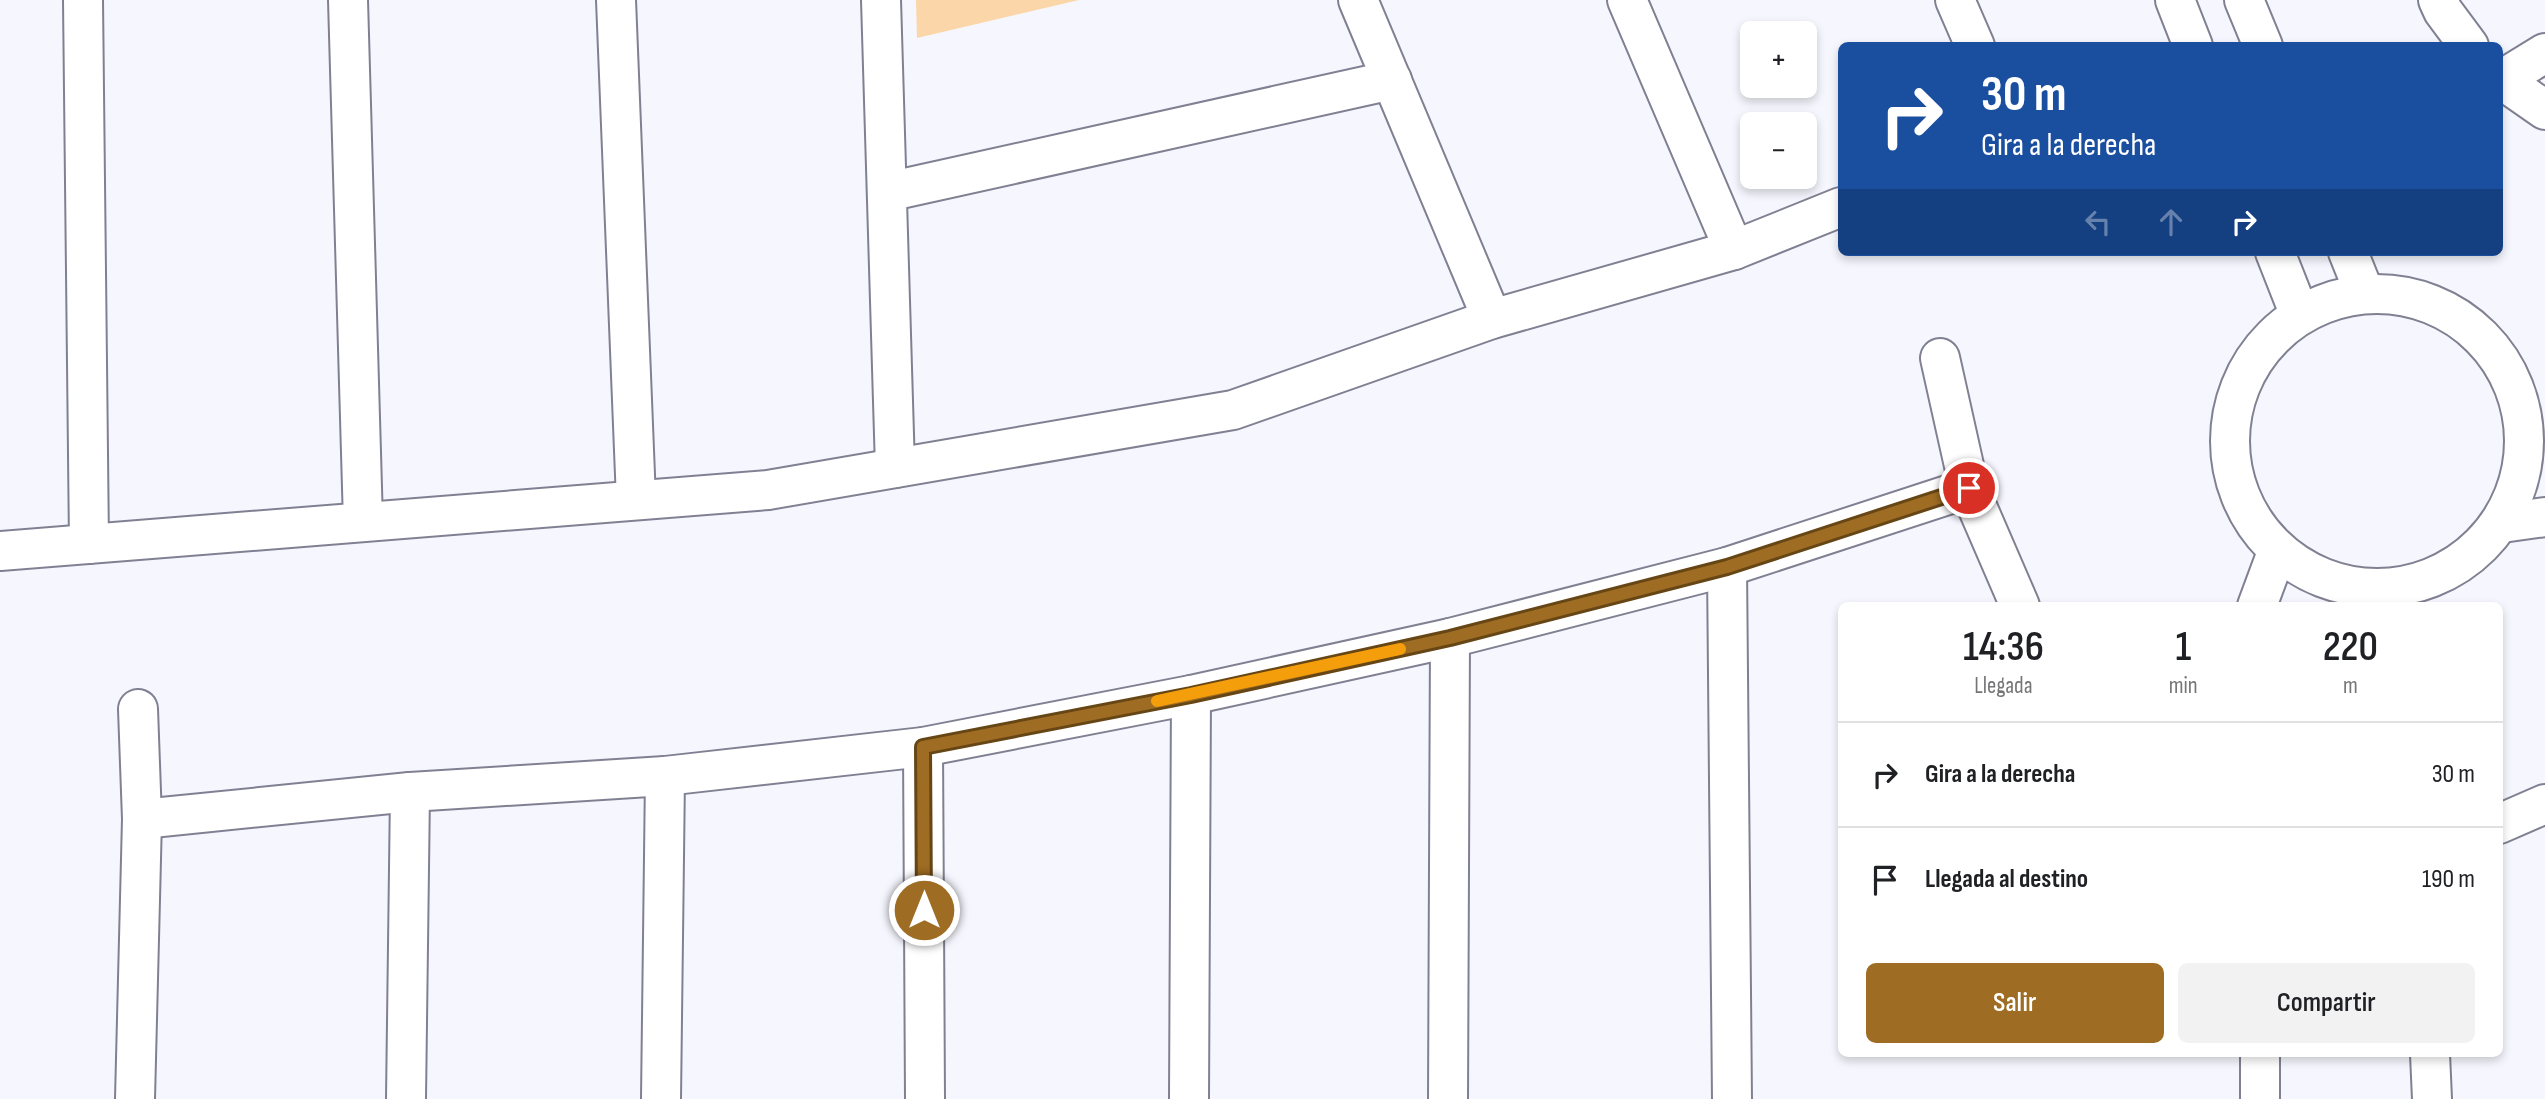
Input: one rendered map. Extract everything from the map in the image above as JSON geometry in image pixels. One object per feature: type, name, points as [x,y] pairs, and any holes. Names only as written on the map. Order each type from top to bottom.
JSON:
[{"type":"street","points":[[83,0],[89,544]]},
{"type":"street","points":[[348,0],[363,522]]},
{"type":"street","points":[[615,0],[636,500]]},
{"type":"street","points":[[881,0],[895,468]]},
{"type":"street","points":[[1358,0],[1492,319]]},
{"type":"street","points":[[1627,0],[1734,250]]},
{"type":"street","points":[[1955,0],[1973,42]]},
{"type":"street","points":[[2175,0],[2191,42]]},
{"type":"street","points":[[2244,0],[2261,42]]},
{"type":"street","points":[[2438,0],[2442,11],[2466,42]]},
{"type":"street","points":[[2503,77],[2545,53]]},
{"type":"street","points":[[887,192],[1392,80]]},
{"type":"street","points":[[2503,81],[2545,110]]},
{"type":"street","points":[[0,551],[768,490],[1233,410],[1492,319],[1734,250],[1838,208]]},
{"type":"street","points":[[2276,256],[2299,313]]},
{"type":"street","points":[[2350,256],[2364,292]]},
{"type":"street","points":[[2364,292],[2437,304],[2495,350],[2535,422],[2523,472],[2502,523],[2454,570],[2388,590],[2316,592],[2277,552],[2238,495],[2229,426],[2250,362],[2299,313],[2364,292]]},
{"type":"street","points":[[1940,358],[1969,488],[2018,602]]},
{"type":"street","points":[[142,818],[410,792],[665,776],[923,747],[1191,695],[1450,638],[1727,567],[1969,488]]},
{"type":"street","points":[[2502,523],[2545,517]]},
{"type":"street","points":[[2258,602],[2277,552]]},
{"type":"street","points":[[1727,567],[1732,1099]]},
{"type":"street","points":[[1448,1099],[1450,638]]},
{"type":"street","points":[[1189,1099],[1191,695]]},
{"type":"street","points":[[135,1099],[142,818],[138,709]]},
{"type":"street","points":[[923,747],[925,1099]]},
{"type":"street","points":[[661,1099],[665,776]]},
{"type":"street","points":[[406,1099],[410,792]]},
{"type":"street","points":[[2503,822],[2545,804]]},
{"type":"street","points":[[2260,1057],[2260,1099]]},
{"type":"street","points":[[2430,1057],[2431,1099]]},
{"type":"shaded area","points":[[916,0],[1079,0],[917,38]]},
{"type":"slow traffic","points":[[1157,701],[1400,649]]},
{"type":"route","points":[[924,910],[923,747],[1191,695],[1450,638],[1727,567],[1969,488]]}]
